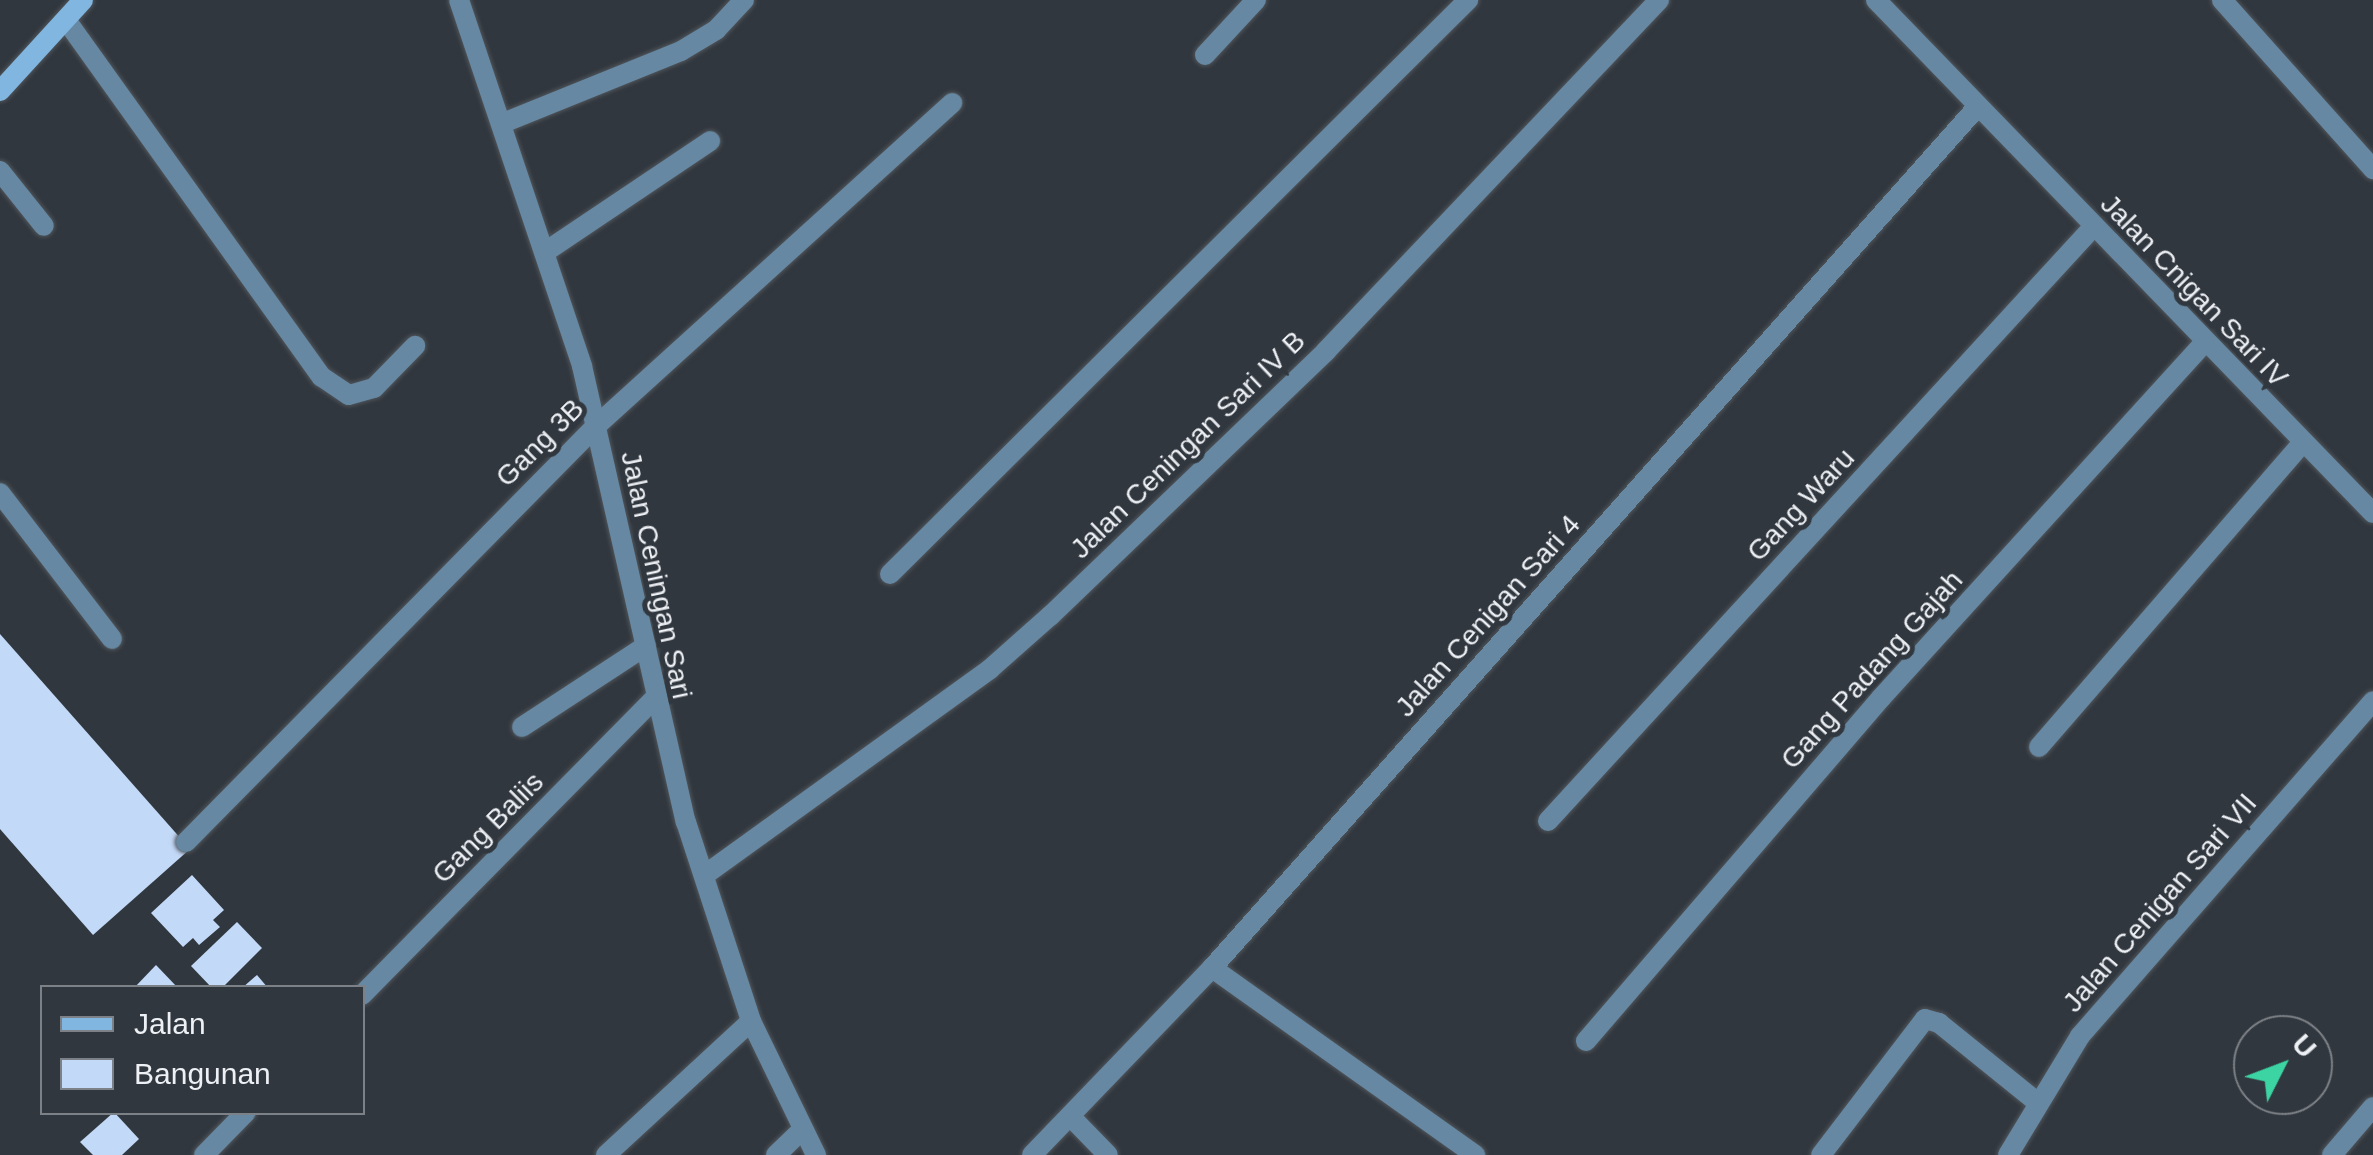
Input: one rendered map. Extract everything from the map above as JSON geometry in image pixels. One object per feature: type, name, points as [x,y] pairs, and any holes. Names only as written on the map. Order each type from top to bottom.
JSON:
[{"type":"main road","points":[[4,80],[82,0]]},
{"type":"street","name":"Jalan Ceningan Sari","points":[[459,0],[545,252],[596,426],[646,646],[653,700],[751,1021],[816,1155]]},
{"type":"street","points":[[503,123],[681,51],[716,30],[744,0]]},
{"type":"street","points":[[1205,55],[1256,0]]},
{"type":"street","points":[[890,574],[1468,0]]},
{"type":"street","name":"Jalan Ceningan Sari IV B","points":[[706,874],[975,680],[1050,616],[1326,351],[1659,0]]},
{"type":"street","name":"Jalan Cnigan Sari IV","points":[[1876,0],[2373,513]]},
{"type":"street","points":[[2222,0],[2373,168]]},
{"type":"street","points":[[66,20],[322,376],[349,395],[374,388],[416,346]]},
{"type":"street","name":"Gang 3B","points":[[186,842],[596,426],[952,103]]},
{"type":"street","name":"Jalan Cenigan Sari 4","points":[[1032,1155],[1212,968],[1978,106]]},
{"type":"street","points":[[545,252],[710,141]]},
{"type":"street","points":[[0,171],[44,226]]},
{"type":"street","name":"Gang Waru","points":[[1548,821],[2094,226]]},
{"type":"street","name":"Gang Padang Gajah","points":[[1586,1041],[1881,698],[2205,342]]},
{"type":"street","points":[[2039,746],[2302,442]]},
{"type":"street","points":[[0,493],[112,639]]},
{"type":"street","points":[[522,726],[646,646]]},
{"type":"street","name":"Gang Baliis","points":[[365,991],[653,700]]},
{"type":"street","name":"Jalan Cenigan Sari VII","points":[[2008,1155],[2080,1036],[2373,702]]},
{"type":"street","points":[[1212,968],[1475,1155]]},
{"type":"street","points":[[1820,1155],[1925,1019],[1939,1022],[2038,1103]]},
{"type":"street","points":[[606,1155],[751,1021]]},
{"type":"street","points":[[2332,1155],[2373,1106]]},
{"type":"street","points":[[204,1155],[243,1115]]},
{"type":"street","points":[[1070,1116],[1108,1155]]},
{"type":"street","points":[[776,1155],[802,1130]]},
{"type":"building","points":[[0,634],[190,849],[93,935],[0,829]]},
{"type":"building","points":[[192,875],[224,910],[213,920],[220,927],[199,945],[193,938],[183,947],[151,913]]},
{"type":"building","points":[[237,922],[262,948],[225,985],[209,985],[191,966]]},
{"type":"building","points":[[156,965],[175,985],[137,985]]},
{"type":"building","points":[[257,975],[265,985],[245,985]]},
{"type":"building","points":[[111,1115],[117,1115],[139,1139],[122,1155],[93,1155],[80,1142]]}]
